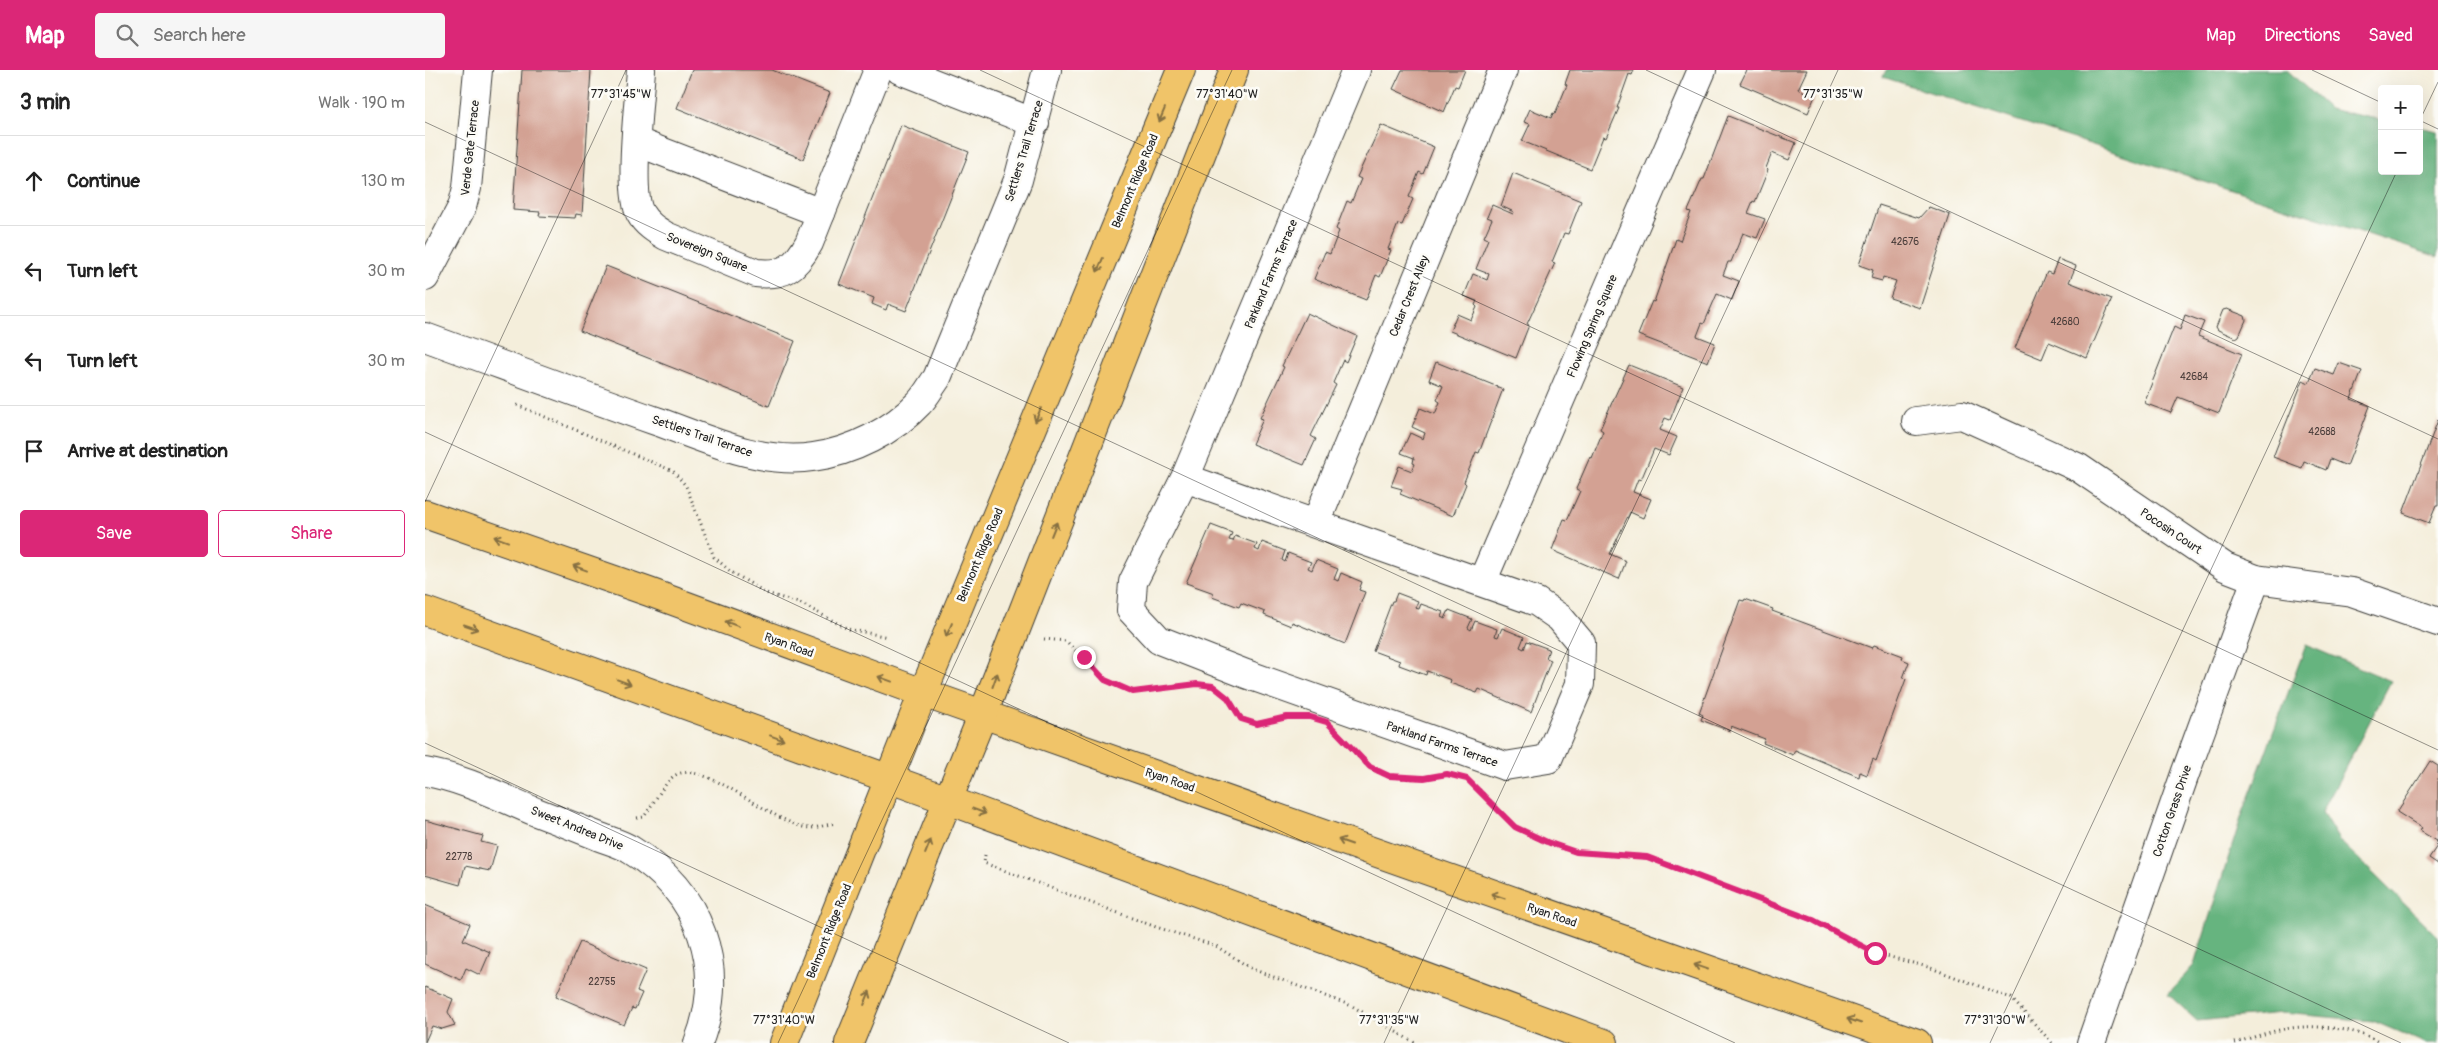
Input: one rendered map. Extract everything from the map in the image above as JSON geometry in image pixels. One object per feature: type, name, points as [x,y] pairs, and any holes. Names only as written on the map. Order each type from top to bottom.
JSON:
[{"type":"main road","name":"Belmont Ridge Road","points":[[784,1043],[923,693],[1181,70]]},
{"type":"main road","points":[[849,1043],[983,714],[1234,70]]},
{"type":"main road","name":"Ryan Road","points":[[425,514],[639,589],[923,693],[1917,1043]]},
{"type":"main road","points":[[425,611],[948,800],[1604,1043]]},
{"type":"street","name":"Verde Gate Terrace","points":[[425,277],[462,207],[467,188],[478,70]]},
{"type":"street","name":"Sovereign Square","points":[[641,70],[634,187],[635,201],[645,220],[666,236],[756,273],[781,272],[800,259],[809,243],[878,70]]},
{"type":"street","points":[[900,70],[1035,123]]},
{"type":"street","name":"Settlers Trail Terrace","points":[[425,336],[618,408],[757,455],[813,457],[845,450],[874,436],[899,420],[920,403],[937,378],[1018,180],[1035,123],[1047,70]]},
{"type":"street","name":"Parkland Farms Terrace","points":[[1185,478],[1537,602],[1560,618],[1581,643],[1580,684],[1548,759],[1505,766],[1255,677],[1159,640],[1131,610],[1133,582],[1185,478],[1357,70]]},
{"type":"street","name":"Cedar Crest Alley","points":[[1316,523],[1503,70]]},
{"type":"street","name":"Flowing Spring Square","points":[[1482,582],[1702,70]]},
{"type":"street","points":[[637,142],[821,213]]},
{"type":"street","name":"Pocosin Court","points":[[1917,422],[1962,415],[2070,464],[2225,567],[2256,579],[2352,592],[2438,622]]},
{"type":"street","name":"Cotton Grass Drive","points":[[2091,1043],[2185,774],[2256,579]]},
{"type":"street","name":"Sweet Andrea Drive","points":[[425,772],[456,780],[629,849],[656,866],[679,889],[693,913],[708,954],[711,991],[706,1023],[698,1043]]},
{"type":"path","points":[[513,403],[673,471],[686,486],[714,557],[744,580],[766,593],[802,604],[848,629],[888,637]]},
{"type":"path","points":[[1041,638],[1066,642],[1105,680],[1133,692],[1197,684]]},
{"type":"path","points":[[1228,698],[1241,719],[1257,724],[1287,717]]},
{"type":"path","points":[[1341,737],[1370,767],[1389,776],[1424,778],[1447,774]]},
{"type":"path","points":[[635,818],[644,817],[674,776],[688,772],[720,781],[777,817],[809,828],[836,823]]},
{"type":"path","points":[[1474,785],[1515,827],[1547,842],[1576,852],[1647,857],[1813,920],[1875,953],[1928,967],[2011,998],[2052,1043]]},
{"type":"path","points":[[985,855],[984,862],[1156,928],[1216,946],[1252,969],[1352,1006],[1415,1043]]},
{"type":"path","points":[[2235,1043],[2285,1029],[2333,1028],[2368,1035],[2379,1043]]},
{"type":"green space","points":[[1886,70],[2287,70],[2329,109],[2378,119],[2378,175],[2423,175],[2423,128],[2438,131],[2438,257],[1883,77]]},
{"type":"green space","points":[[2306,645],[2391,681],[2322,812],[2339,840],[2438,937],[2438,1043],[2425,1043],[2373,1021],[2282,1013],[2197,1021],[2168,994],[2194,965],[2241,818]]},
{"type":"building","points":[[522,70],[591,70],[582,215],[576,214],[575,218],[539,216],[540,212],[513,210]]},
{"type":"building","points":[[692,70],[772,70],[830,93],[803,159],[677,108]]},
{"type":"building","points":[[1402,70],[1465,70],[1458,87],[1455,86],[1444,112],[1393,89]]},
{"type":"building","points":[[1570,70],[1634,70],[1632,75],[1629,74],[1617,108],[1619,108],[1606,138],[1603,137],[1590,169],[1522,141],[1530,124],[1524,122],[1530,109],[1551,118],[1553,113],[1555,114],[1567,85],[1565,84]]},
{"type":"building","points":[[1747,70],[1807,70],[1798,89],[1815,96],[1808,113],[1740,84]]},
{"type":"building","points":[[1728,116],[1796,143],[1789,160],[1772,153],[1766,168],[1768,170],[1755,202],[1753,201],[1748,213],[1765,219],[1757,238],[1743,233],[1731,262],[1728,262],[1723,275],[1739,281],[1732,300],[1717,294],[1704,324],[1702,323],[1697,336],[1715,343],[1708,362],[1638,335],[1652,301],[1654,302],[1676,239],[1680,241],[1691,212],[1688,211],[1702,179],[1704,179]]},
{"type":"building","points":[[901,125],[969,152],[906,311],[888,304],[886,310],[872,304],[874,298],[839,284]]},
{"type":"building","points":[[1381,125],[1434,147],[1423,174],[1419,172],[1409,197],[1413,199],[1402,225],[1398,224],[1388,249],[1391,250],[1380,277],[1376,275],[1366,300],[1314,279],[1325,252],[1330,254],[1339,231],[1336,229],[1347,201],[1351,203],[1361,179],[1357,177]]},
{"type":"building","points":[[1513,173],[1581,201],[1568,234],[1564,233],[1552,262],[1555,263],[1527,324],[1529,325],[1516,358],[1450,331],[1457,314],[1471,320],[1477,307],[1475,305],[1477,301],[1464,296],[1473,274],[1487,280],[1489,274],[1476,269],[1488,239],[1484,237],[1492,219],[1487,217],[1492,205],[1513,214],[1514,212],[1501,206]]},
{"type":"building","points":[[1879,205],[1919,218],[1929,207],[1950,215],[1920,308],[1890,298],[1896,281],[1883,277],[1882,281],[1871,278],[1873,270],[1859,265]]},
{"type":"building","points":[[2058,259],[2076,266],[2069,282],[2112,299],[2087,358],[2049,342],[2042,359],[2015,348],[2047,272],[2052,274]]},
{"type":"building","points":[[606,266],[795,341],[769,406],[580,331]]},
{"type":"building","points":[[2227,309],[2245,316],[2246,320],[2239,336],[2236,338],[2218,330],[2216,327],[2223,310]]},
{"type":"building","points":[[1307,313],[1357,336],[1346,362],[1343,360],[1333,383],[1336,385],[1311,436],[1316,439],[1304,465],[1252,444],[1263,419],[1260,418]]},
{"type":"building","points":[[2185,315],[2204,322],[2198,336],[2242,354],[2219,413],[2178,397],[2171,413],[2144,403],[2174,327],[2180,330]]},
{"type":"building","points":[[1436,362],[1503,389],[1479,453],[1476,452],[1464,482],[1466,484],[1453,516],[1400,494],[1402,489],[1391,486],[1399,466],[1412,471],[1415,464],[1413,463],[1414,458],[1401,453],[1410,433],[1423,439],[1425,433],[1412,427],[1420,408],[1435,414],[1440,402],[1437,400],[1443,386],[1429,380]]},
{"type":"building","points":[[2339,363],[2362,371],[2351,399],[2370,406],[2347,466],[2330,459],[2326,470],[2304,461],[2302,468],[2273,457],[2303,380],[2309,383],[2315,368],[2334,375]]},
{"type":"building","points":[[1629,365],[1683,387],[1670,420],[1665,418],[1660,430],[1677,437],[1669,455],[1654,449],[1641,480],[1638,479],[1633,492],[1651,499],[1643,518],[1630,512],[1610,554],[1626,561],[1619,579],[1552,550],[1564,519],[1567,520],[1580,491],[1576,489],[1590,457],[1592,458],[1603,431],[1600,429]]},
{"type":"building","points":[[2438,420],[2438,506],[2436,506],[2429,523],[2403,513]]},
{"type":"building","points":[[1211,525],[1232,533],[1229,540],[1233,541],[1235,536],[1257,544],[1255,549],[1259,551],[1262,542],[1285,551],[1282,560],[1285,562],[1288,553],[1311,562],[1308,568],[1312,570],[1316,560],[1338,569],[1334,579],[1338,581],[1341,573],[1362,582],[1359,590],[1365,592],[1345,644],[1292,622],[1291,626],[1264,615],[1265,612],[1241,603],[1239,607],[1212,597],[1214,593],[1186,583]]},
{"type":"building","points":[[1397,593],[1418,601],[1415,608],[1419,609],[1421,604],[1443,612],[1441,617],[1445,619],[1449,610],[1472,619],[1468,628],[1471,630],[1475,621],[1497,629],[1495,636],[1498,637],[1502,628],[1524,637],[1520,647],[1524,649],[1527,641],[1549,649],[1546,658],[1551,660],[1531,712],[1479,689],[1477,693],[1450,683],[1451,680],[1427,671],[1426,675],[1399,665],[1400,661],[1373,651],[1392,601],[1394,601]]},
{"type":"building","points":[[1745,599],[1872,648],[1874,645],[1903,656],[1902,659],[1909,662],[1903,678],[1906,679],[1876,761],[1873,759],[1867,775],[1860,772],[1859,777],[1795,750],[1793,755],[1763,743],[1765,739],[1731,726],[1730,731],[1701,720],[1703,715],[1699,713],[1740,600],[1744,601]]},
{"type":"building","points":[[2430,761],[2438,766],[2438,864],[2429,858],[2437,846],[2435,844],[2437,841],[2420,831],[2422,828],[2397,812]]},
{"type":"building","points":[[425,820],[483,836],[481,842],[497,846],[490,871],[465,866],[460,885],[425,875]]},
{"type":"building","points":[[425,905],[470,924],[463,940],[490,952],[480,975],[466,968],[461,980],[425,964]]},
{"type":"building","points":[[580,942],[646,970],[637,991],[642,993],[635,1009],[632,1008],[624,1025],[556,996]]},
{"type":"building","points":[[425,987],[453,999],[448,1012],[455,1025],[442,1029],[432,1026],[425,1042]]},
{"type":"route","points":[[1084,657],[1105,680],[1133,692],[1197,684],[1213,686],[1228,698],[1241,719],[1257,724],[1287,717],[1310,717],[1327,722],[1370,767],[1389,776],[1424,778],[1447,774],[1467,779],[1515,827],[1547,842],[1576,852],[1647,857],[1813,920],[1875,953]]}]
